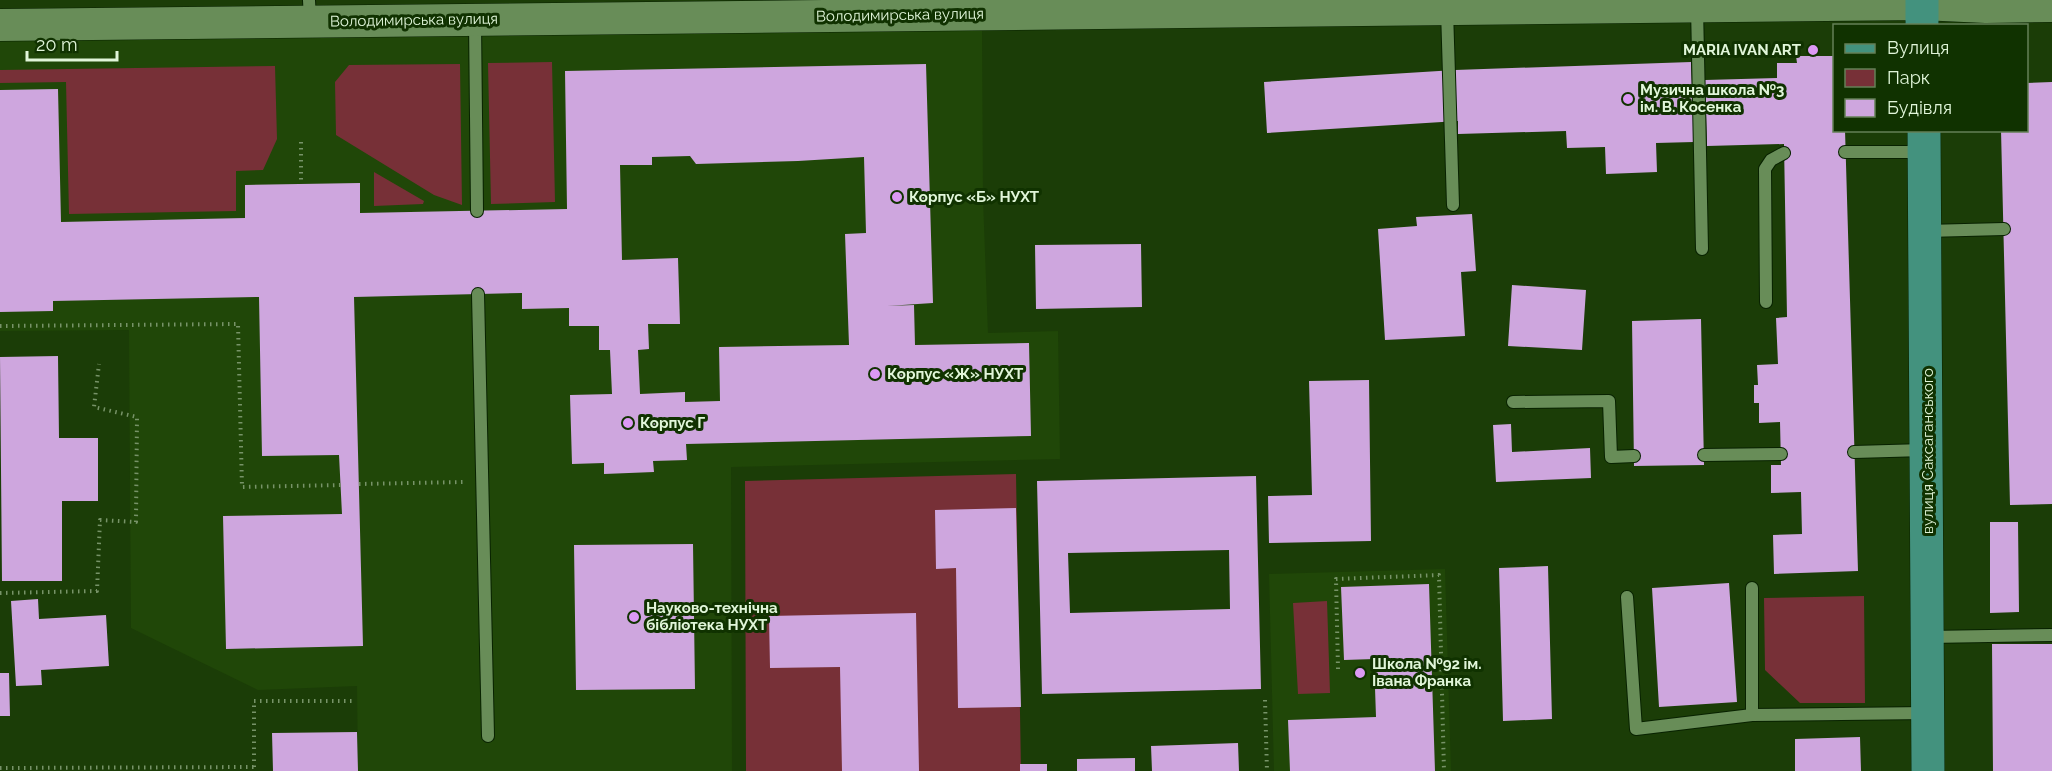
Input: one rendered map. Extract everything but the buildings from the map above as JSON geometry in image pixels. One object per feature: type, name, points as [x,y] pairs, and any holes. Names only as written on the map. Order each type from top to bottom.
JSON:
[{"type":"main road","name":"вулиця Саксаганського","points":[[1925,141],[1929,771]]},
{"type":"street","name":"Володимирська вулиця","points":[[0,25],[309,11],[475,20],[574,14],[1221,6],[1447,9],[1683,4],[1922,10],[2052,6]]},
{"type":"lane","points":[[1683,4],[1702,249]]},
{"type":"lane","points":[[1447,9],[1454,205]]},
{"type":"lane","points":[[475,20],[477,211]]},
{"type":"lane","points":[[1845,152],[1925,141]]},
{"type":"lane","points":[[1766,302],[1765,169],[1771,160],[1784,153]]},
{"type":"lane","points":[[1925,231],[2004,229]]},
{"type":"lane","points":[[478,294],[488,736]]},
{"type":"lane","points":[[1513,402],[1609,400],[1611,457],[1634,456]]},
{"type":"lane","points":[[1854,452],[1928,450]]},
{"type":"lane","points":[[1704,455],[1781,454]]},
{"type":"lane","points":[[1752,588],[1752,715]]},
{"type":"lane","points":[[1627,597],[1636,729],[1752,715],[1928,713]]},
{"type":"lane","points":[[1928,637],[2052,635]]},
{"type":"path","points":[[301,142],[302,184]]},
{"type":"path","points":[[0,326],[238,324],[242,487],[341,484]]},
{"type":"path","points":[[0,593],[97,591],[99,520],[136,522],[138,417],[94,407],[99,364]]},
{"type":"path","points":[[359,484],[482,481]]},
{"type":"path","points":[[1338,669],[1336,579],[1439,575],[1444,771]]},
{"type":"path","points":[[1265,700],[1267,771]]},
{"type":"path","points":[[0,768],[254,769],[254,701],[353,701]]},
{"type":"shaded area","points":[[982,30],[983,199],[988,333],[1058,331],[1060,459],[731,467],[732,771],[358,771],[357,686],[258,690],[131,628],[129,330],[0,331],[0,41]]},
{"type":"shaded area","name":"Школа №92 ім. Івана Франка","points":[[1445,569],[1451,771],[1274,771],[1269,574]]},
{"type":"green space","points":[[552,62],[555,202],[491,204],[488,63]]},
{"type":"green space","points":[[460,64],[462,205],[434,195],[336,135],[335,82],[349,65]]},
{"type":"green space","points":[[275,66],[277,139],[263,170],[236,171],[236,211],[69,214],[66,82],[0,83],[0,70]]},
{"type":"green space","points":[[374,172],[424,201],[423,204],[374,206]]},
{"type":"green space","points":[[1016,474],[1021,771],[746,771],[745,481]]},
{"type":"green space","points":[[1864,596],[1865,703],[1800,703],[1765,670],[1764,598]]},
{"type":"green space","points":[[1327,601],[1330,693],[1298,694],[1293,603]]},
{"type":"place","name":"MARIA IVAN ART","points":[[1813,50]]},
{"type":"place","name":"Музична школа №3 ім. В. Косенка","points":[[1628,99]]},
{"type":"place","name":"Корпус «Б» НУХТ","points":[[897,197]]},
{"type":"place","name":"Корпус «Ж» НУХТ","points":[[875,374]]},
{"type":"place","name":"Корпус Г","points":[[628,423]]},
{"type":"place","name":"Науково-технічна бібліотека НУХТ","points":[[634,617]]},
{"type":"place","name":"Школа №92 ім. Івана Франка","points":[[1360,673]]}]
